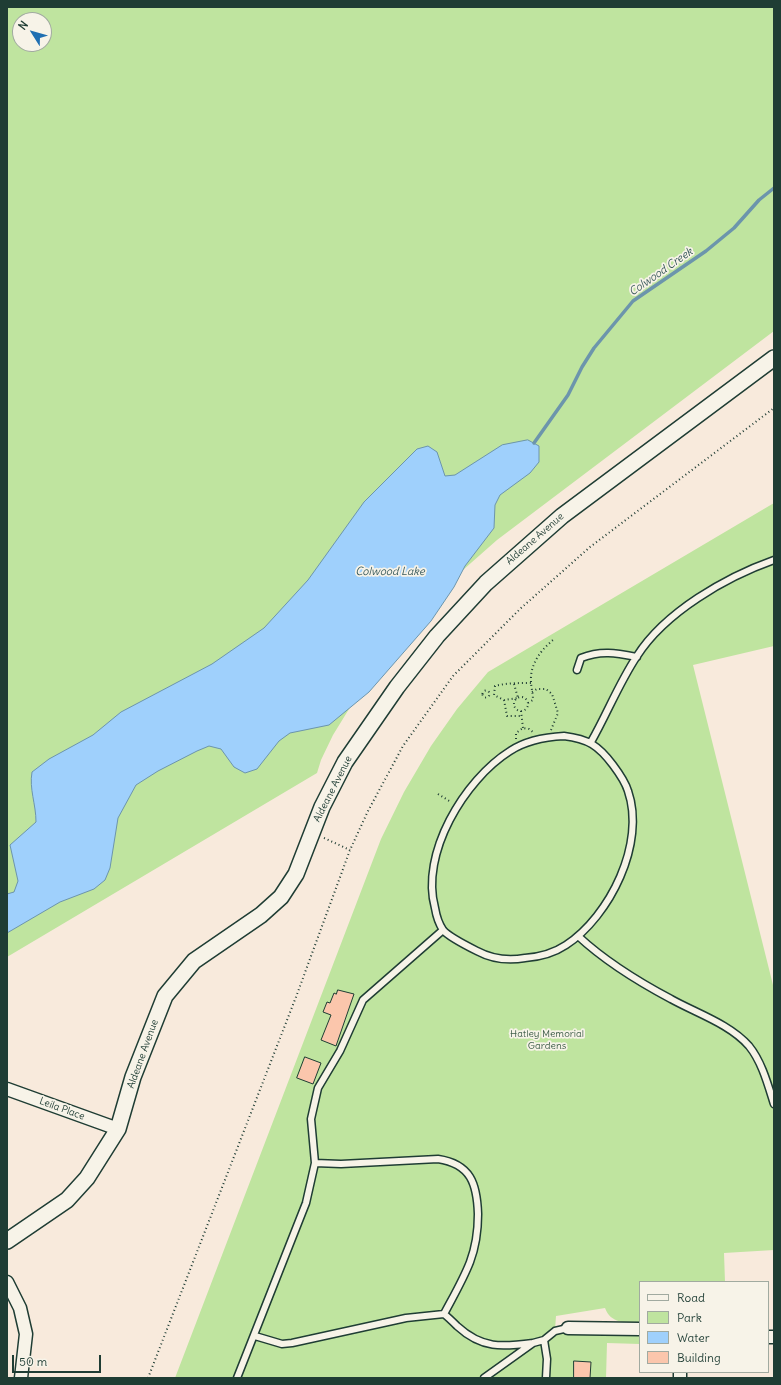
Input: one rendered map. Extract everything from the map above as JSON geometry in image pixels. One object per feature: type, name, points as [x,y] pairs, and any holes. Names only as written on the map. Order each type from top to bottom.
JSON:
[{"type":"street","name":"Aldeane Avenue","points":[[7,1241],[67,1200],[87,1178],[118,1129],[133,1077],[165,996],[194,961],[261,915],[281,897],[296,874],[322,807],[345,762],[397,687],[437,636],[486,583],[523,548],[567,512],[774,358]]},
{"type":"street","name":"Leila Place","points":[[7,1089],[118,1129]]},
{"type":"street","points":[[7,1282],[20,1308],[26,1334],[20,1378]]},
{"type":"street","points":[[568,1328],[639,1329]]},
{"type":"lane","points":[[592,742],[637,657],[658,631],[700,597],[749,570],[774,560]]},
{"type":"lane","points":[[577,670],[581,658],[593,653],[604,652],[637,657]]},
{"type":"lane","points":[[551,737],[577,738],[592,742],[605,755],[623,778],[628,791],[633,819],[628,853],[614,892],[592,922],[578,936],[564,946],[536,957],[504,960],[490,957],[476,951],[443,930],[431,896],[434,859],[447,825],[458,806],[483,774],[497,760],[519,746],[551,737]]},
{"type":"lane","points":[[237,1378],[255,1336],[306,1203],[315,1163],[311,1119],[318,1088],[340,1051],[363,1000],[443,930]]},
{"type":"lane","points":[[578,936],[605,959],[635,979],[730,1031],[743,1040],[750,1047],[757,1060],[774,1104]]},
{"type":"lane","points":[[315,1163],[341,1164],[438,1160],[450,1161],[460,1166],[469,1174],[476,1186],[478,1230],[476,1244],[470,1261],[444,1314]]},
{"type":"lane","points":[[255,1336],[282,1344],[292,1343],[406,1318],[444,1314],[477,1341],[488,1345],[500,1346],[544,1340],[555,1331],[568,1328]]},
{"type":"lane","points":[[544,1340],[547,1359],[546,1378]]},
{"type":"lane","points":[[484,1378],[533,1342]]},
{"type":"path","points":[[148,1378],[296,996],[350,850],[368,811],[403,746],[453,676],[520,609],[590,547],[774,408]]},
{"type":"path","points":[[521,711],[526,709],[528,703],[533,700],[531,683],[532,672],[538,654],[553,640]]},
{"type":"path","points":[[528,703],[525,698],[504,700],[496,697],[491,692],[495,686],[531,683]]},
{"type":"path","points":[[514,684],[518,698],[514,706],[521,711]]},
{"type":"path","points":[[532,692],[542,688],[550,691],[552,694],[558,713],[552,726],[551,737]]},
{"type":"path","points":[[504,700],[507,716],[521,716]]},
{"type":"path","points":[[521,711],[523,728]]},
{"type":"path","points":[[438,794],[458,806]]},
{"type":"path","points":[[311,833],[350,850]]},
{"type":"green space","points":[[7,7],[774,7],[774,331],[497,540],[446,585],[365,683],[333,735],[321,760],[317,773],[7,957]]},
{"type":"green space","name":"Hatley Memorial Gardens","points":[[774,503],[774,646],[693,665],[774,989],[774,1250],[724,1253],[725,1281],[639,1281],[639,1323],[615,1320],[605,1308],[556,1316],[555,1330],[639,1333],[639,1344],[607,1343],[606,1378],[175,1378],[381,839],[404,792],[431,746],[457,709],[488,672]]},
{"type":"water","name":"Colwood Lake","points":[[528,440],[539,446],[539,462],[530,473],[500,495],[495,505],[494,528],[465,566],[454,587],[431,621],[369,692],[329,725],[290,733],[279,741],[257,769],[245,773],[234,767],[221,749],[209,746],[158,771],[136,785],[118,818],[110,868],[105,880],[94,889],[60,902],[7,933],[7,894],[14,892],[18,881],[10,845],[36,822],[31,784],[32,772],[49,759],[93,735],[121,712],[212,664],[264,628],[308,580],[364,502],[417,449],[428,446],[437,452],[445,476],[455,475],[502,445]]},
{"type":"building","points":[[338,990],[354,994],[336,1046],[321,1040],[331,1015],[323,1012],[327,1002],[330,1003],[334,993],[336,994]]},
{"type":"building","points":[[305,1057],[321,1063],[313,1084],[297,1078]]},
{"type":"building","points":[[574,1361],[591,1362],[590,1378],[574,1378]]},
{"type":"waterway","name":"Colwood Creek","points":[[534,443],[568,395],[582,367],[594,348],[633,301],[706,251],[734,228],[759,200],[774,188]]}]
